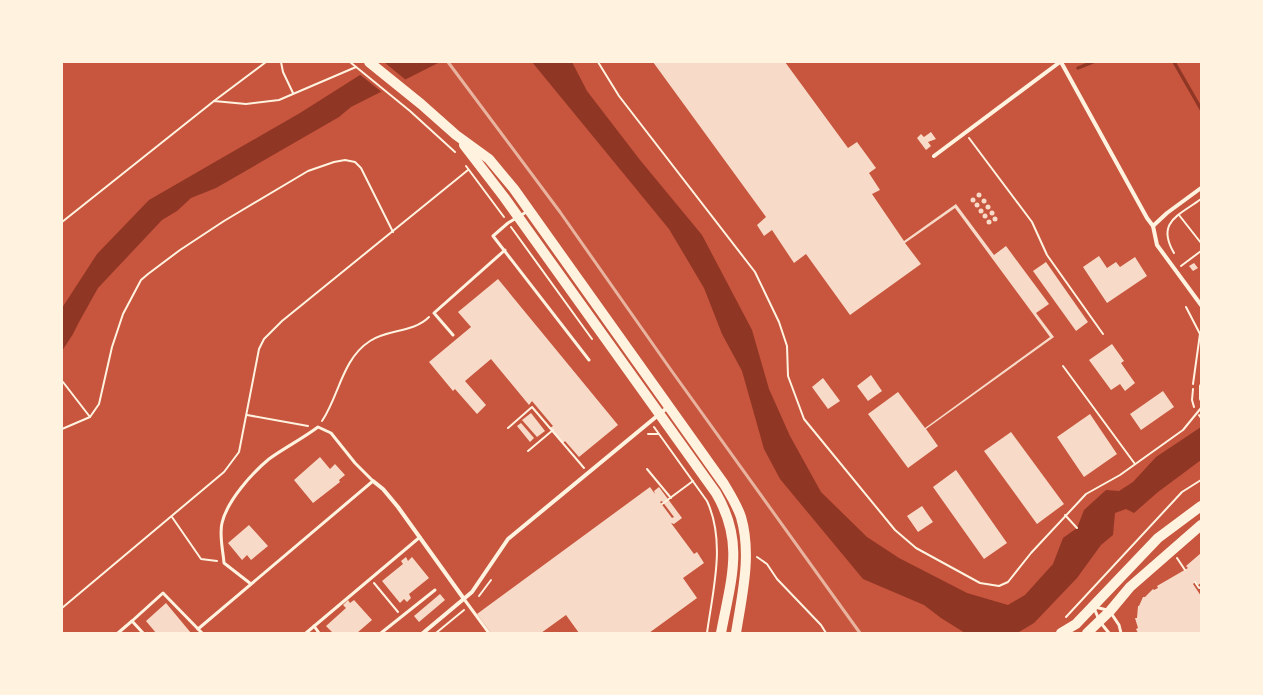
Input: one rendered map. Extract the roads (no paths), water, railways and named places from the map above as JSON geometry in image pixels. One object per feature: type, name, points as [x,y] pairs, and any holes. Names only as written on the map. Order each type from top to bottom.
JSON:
[{"type":"main road","points":[[369,62],[421,104],[456,135],[489,159],[514,189],[528,211],[724,484],[740,516],[745,535],[746,562],[736,633]]},
{"type":"main road","points":[[456,135],[518,218],[716,493],[730,521],[734,539],[734,554],[722,633]]},
{"type":"main road","points":[[1061,633],[1076,624],[1158,538],[1201,506]]},
{"type":"main road","points":[[1087,633],[1100,622],[1130,587],[1201,525]]},
{"type":"street","points":[[934,156],[1061,62],[1147,218],[1153,226],[1157,245],[1201,306]]},
{"type":"street","points":[[1153,226],[1167,213],[1201,188]]},
{"type":"street","points":[[1201,386],[1201,399]]},
{"type":"street","points":[[423,633],[464,599],[480,583],[501,546],[508,539],[668,407]]},
{"type":"street","points":[[373,481],[384,489],[464,599]]},
{"type":"lane","points":[[528,211],[508,223],[493,236],[588,360]]},
{"type":"lane","points":[[453,335],[434,313],[505,250]]},
{"type":"lane","points":[[198,628],[251,584],[373,481],[355,463],[331,433],[318,427],[298,442],[269,460],[242,487],[232,500],[222,523],[224,563],[251,584]]},
{"type":"lane","points":[[306,633],[420,537]]},
{"type":"lane","points":[[381,633],[436,590]]},
{"type":"lane","points":[[118,633],[162,593],[202,633]]},
{"type":"lane","points":[[464,599],[489,633]]},
{"type":"lane","points":[[1093,607],[1110,611],[1119,625],[1121,633]]},
{"type":"lane","points":[[1093,607],[1100,622],[1109,633]]},
{"type":"lane","points":[[132,621],[143,633]]},
{"type":"lane","points":[[314,626],[319,633]]},
{"type":"waterway","points":[[1078,68],[1093,62]]},
{"type":"waterway","points":[[1174,62],[1201,109]]},
{"type":"railway","points":[[448,62],[560,212],[671,370],[860,633]]}]
